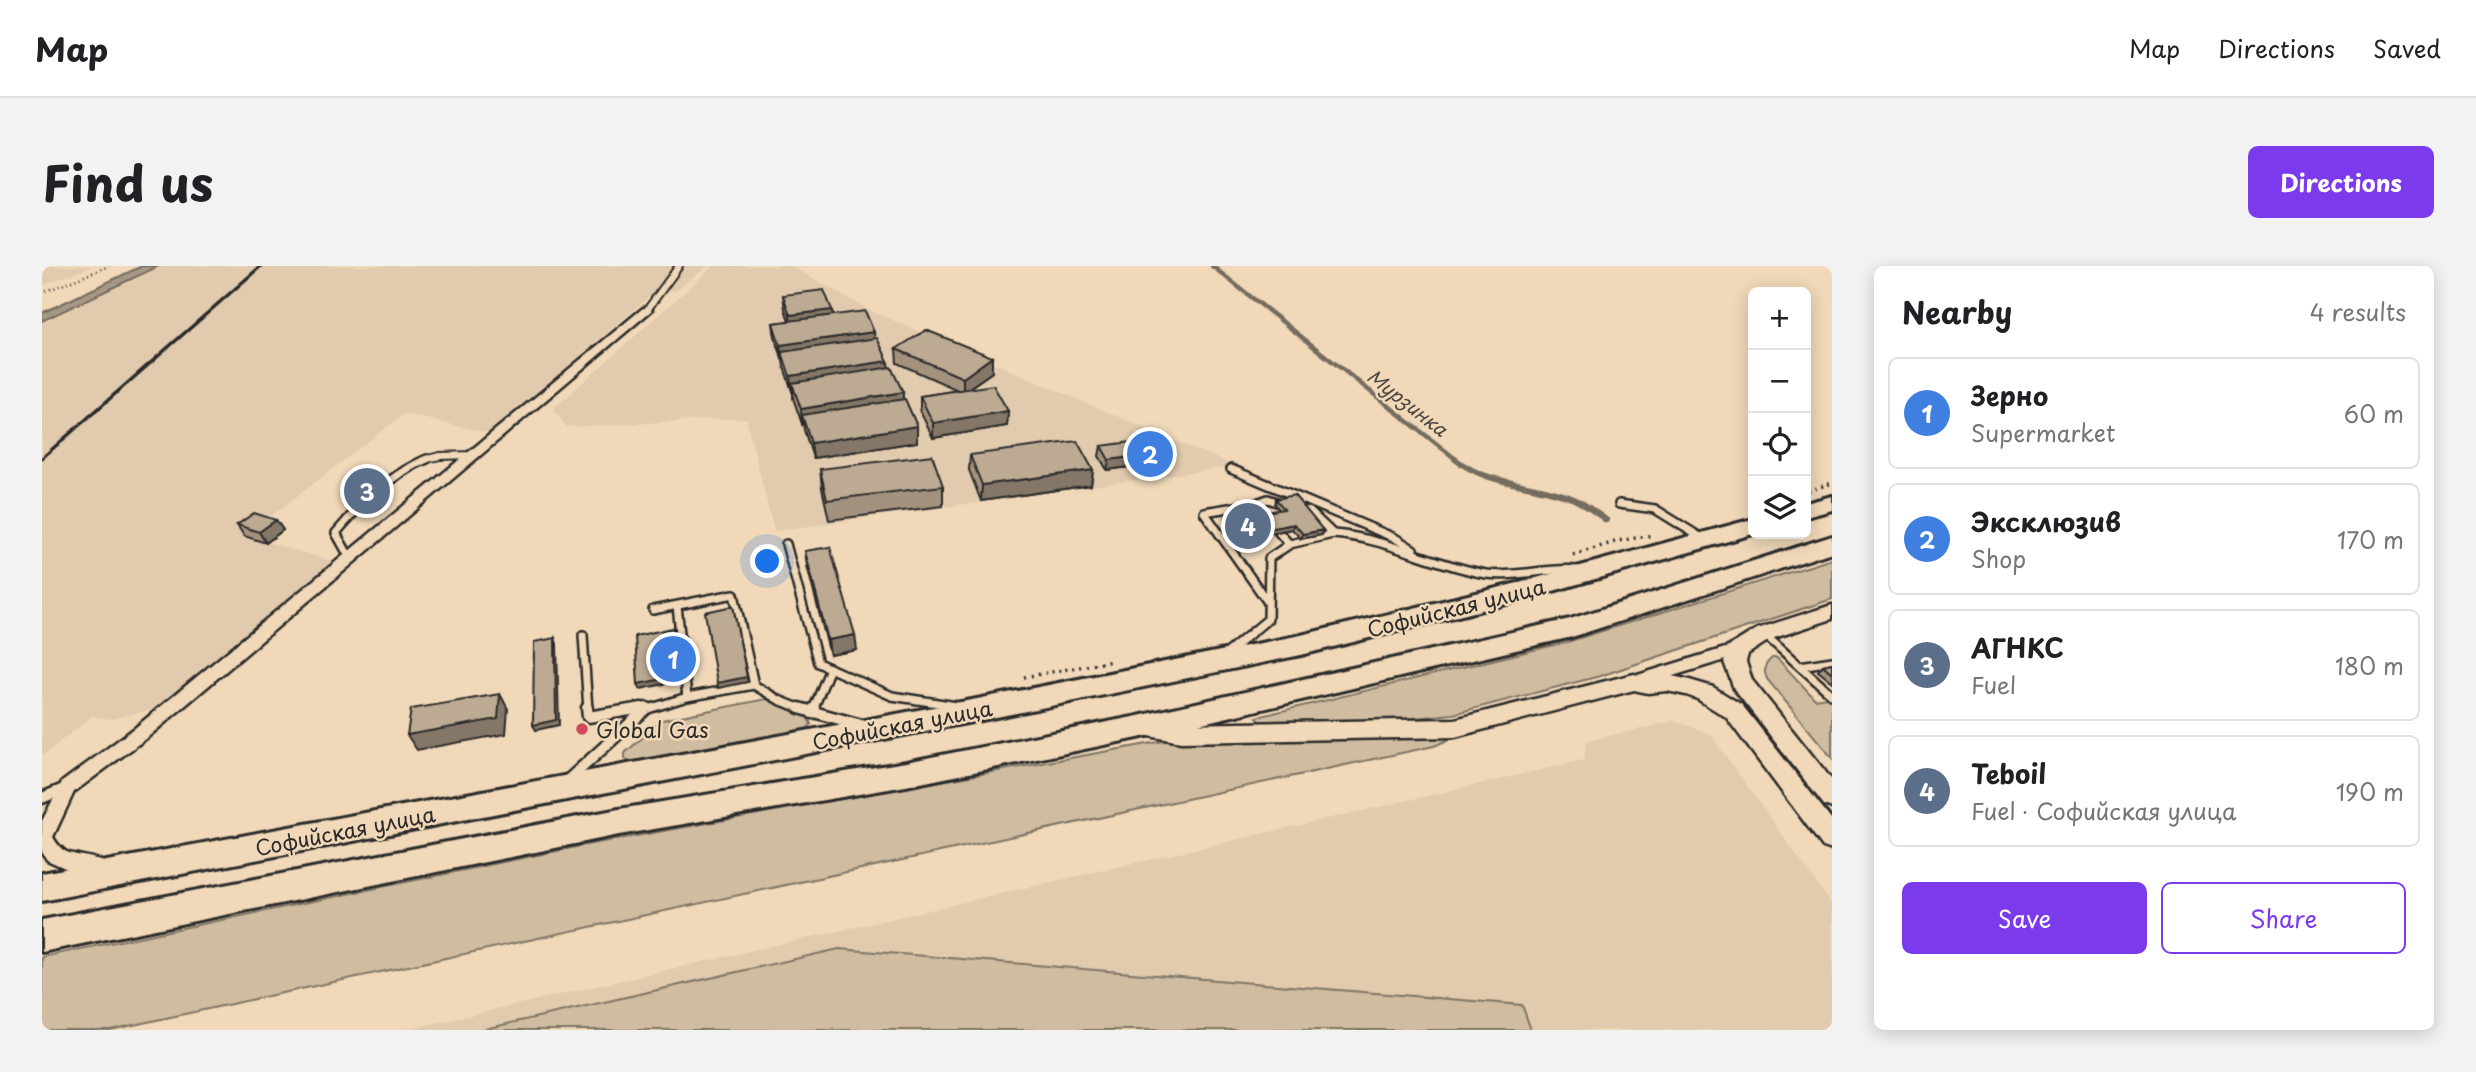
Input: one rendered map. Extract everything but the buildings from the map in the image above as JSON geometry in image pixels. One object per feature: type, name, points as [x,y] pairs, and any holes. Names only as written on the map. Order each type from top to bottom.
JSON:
[{"type":"main road","points":[[1811,509],[1832,503]]},
{"type":"main road","name":"Софийская улица","points":[[42,887],[977,710],[1301,645],[1580,564],[1696,534],[1748,527]]},
{"type":"main road","points":[[42,936],[605,825],[906,774],[1138,727],[1572,628],[1832,544]]},
{"type":"street","points":[[107,875],[86,863],[66,861],[54,854],[43,840],[68,787],[142,732],[647,310]]},
{"type":"street","points":[[1138,727],[1181,733],[1455,728],[1634,682],[1738,650],[1764,635],[1832,612]]},
{"type":"street","points":[[1738,650],[1735,662],[1742,683],[1832,798]]},
{"type":"street","points":[[1634,682],[1648,685],[1667,683],[1686,687],[1705,693],[1734,711],[1832,839]]},
{"type":"lane","points":[[647,310],[679,266]]},
{"type":"lane","points":[[350,558],[336,533],[347,519],[377,492],[404,471],[429,458],[473,455]]},
{"type":"lane","points":[[1231,468],[1395,538],[1425,556]]},
{"type":"lane","points":[[1268,602],[1204,512],[1254,504],[1268,499],[1310,512],[1333,534]]},
{"type":"lane","points":[[1254,504],[1289,544]]},
{"type":"lane","points":[[1619,504],[1655,509],[1696,534]]},
{"type":"lane","points":[[1215,663],[1268,619],[1269,558],[1275,551],[1289,544],[1333,534],[1368,538],[1484,574],[1506,576],[1580,564]]},
{"type":"lane","points":[[786,544],[818,663],[892,696],[977,710]]},
{"type":"lane","points":[[653,610],[734,594],[754,685]]},
{"type":"lane","points":[[677,606],[687,697]]},
{"type":"lane","points":[[583,635],[588,717],[754,685],[779,700],[811,713],[874,729]]},
{"type":"lane","points":[[1764,635],[1830,692]]},
{"type":"lane","points":[[1800,666],[1832,661]]},
{"type":"lane","points":[[811,713],[830,668]]},
{"type":"lane","points":[[557,790],[648,706]]},
{"type":"lane","points":[[42,798],[68,787]]},
{"type":"path","points":[[42,293],[109,266]]},
{"type":"path","points":[[1811,490],[1832,484]]},
{"type":"path","points":[[1580,564],[1618,541],[1696,534]]},
{"type":"path","points":[[1024,677],[1117,660]]},
{"type":"shaded area","points":[[42,266],[93,266],[42,285]]},
{"type":"shaded area","points":[[142,266],[159,266],[42,321],[42,313]]},
{"type":"shaded area","points":[[163,266],[708,266],[675,291],[657,290],[490,433],[404,414],[245,536],[336,562],[182,686],[162,707],[111,719],[92,716],[42,756],[42,323]]},
{"type":"shaded area","points":[[714,266],[790,266],[869,310],[1234,466],[774,531],[746,418],[567,427],[553,409]]},
{"type":"shaded area","points":[[1832,559],[1832,599],[1600,676],[1453,714],[1404,719],[1262,724],[1257,717],[1567,642]]},
{"type":"shaded area","points":[[1772,658],[1777,658],[1815,699],[1832,696],[1832,758],[1767,679],[1765,667]]},
{"type":"shaded area","points":[[766,699],[807,717],[811,724],[808,728],[636,763],[625,759],[625,753],[662,720]]},
{"type":"shaded area","points":[[1675,721],[1710,734],[1832,905],[1832,1030],[406,1030],[1584,760],[1587,741]]},
{"type":"shaded area","points":[[1462,734],[1434,746],[110,1030],[42,1030],[42,957],[586,845],[1170,740]]},
{"type":"shaded area","points":[[839,949],[1522,1005],[1531,1030],[480,1030]]},
{"type":"waterway","name":"Мурзинка","points":[[1212,266],[1457,460]]},
{"type":"waterway","name":"Мурзинка","points":[[1455,459],[1483,475],[1574,499],[1606,520]]},
{"type":"railway","points":[[42,458],[261,266]]},
{"type":"place","name":"Эксклюзив","points":[[1150,454]]},
{"type":"place","name":"АГНКС","points":[[367,491]]},
{"type":"place","name":"Teboil","points":[[1248,526]]},
{"type":"place","name":"Зерно","points":[[673,659]]},
{"type":"place","name":"Global Gas","points":[[582,729]]}]
